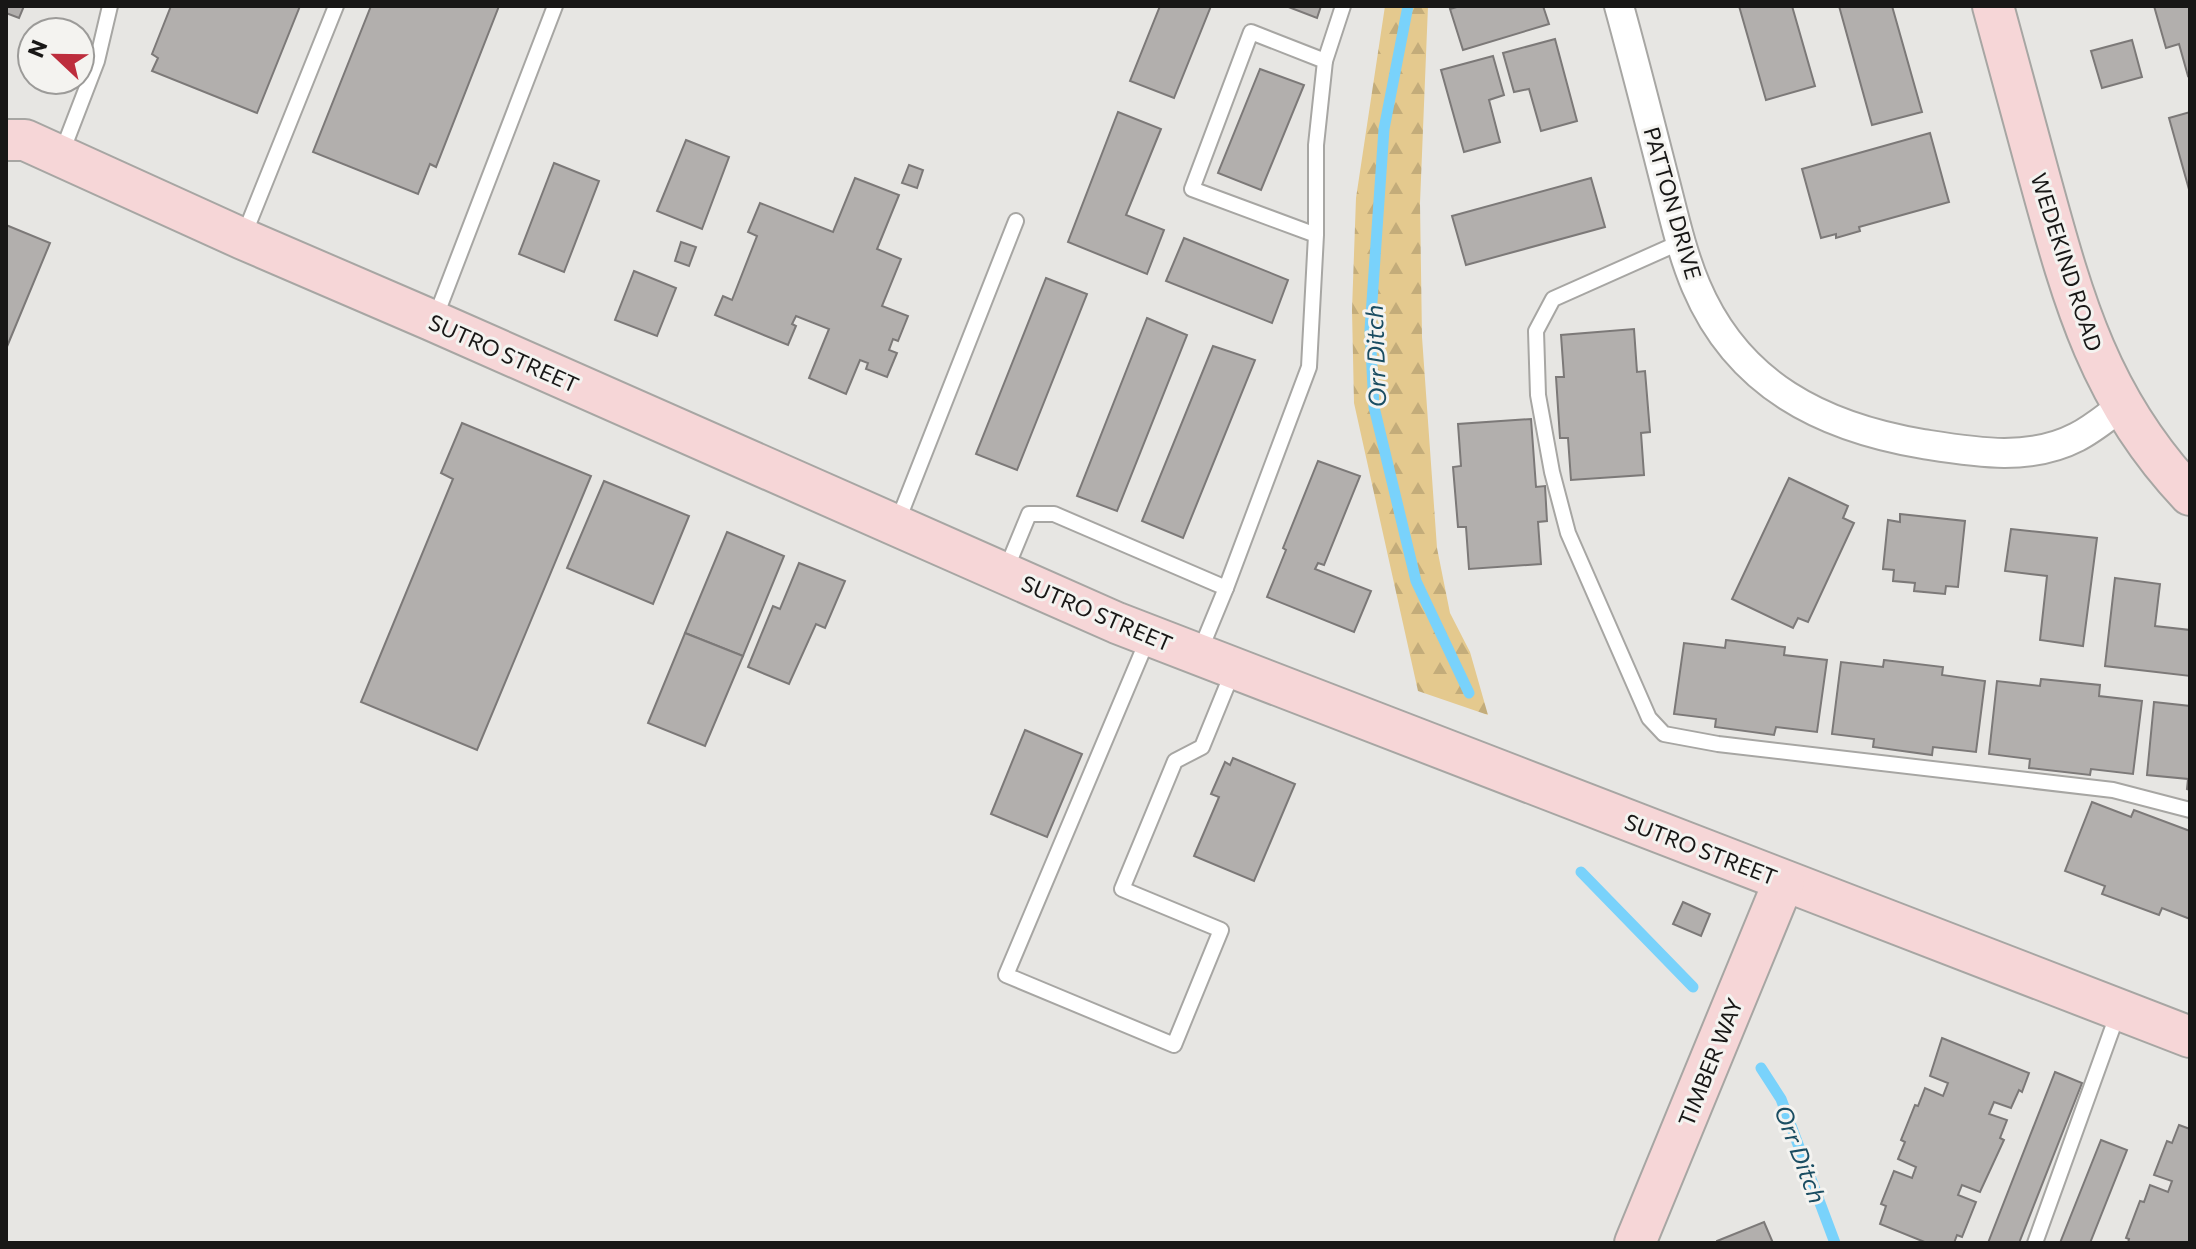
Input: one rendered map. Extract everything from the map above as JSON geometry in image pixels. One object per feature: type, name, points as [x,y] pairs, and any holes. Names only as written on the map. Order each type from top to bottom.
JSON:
[{"type":"main road","name":"WEDEKIND ROAD","points":[[1993,6],[2062,260],[2088,338],[2122,406],[2148,445],[2190,495]]},
{"type":"main road","name":"SUTRO STREET","points":[[24,138],[243,239],[895,527],[1149,635],[2190,1037]]},
{"type":"main road","name":"TIMBER WAY","points":[[1635,1243],[1784,881]]},
{"type":"street","name":"PATTON DRIVE","points":[[1619,6],[1681,242],[1696,286],[1713,321],[1743,359],[1772,386],[1804,407],[1837,423],[1882,437],[1978,452],[2015,453],[2049,448],[2078,437],[2122,406]]},
{"type":"lane","points":[[24,138],[97,61],[110,6]]},
{"type":"lane","points":[[243,239],[336,6]]},
{"type":"lane","points":[[433,321],[555,6]]},
{"type":"lane","points":[[1149,635],[1006,975],[1174,1045],[1221,930],[1122,889],[1175,761],[1202,747],[1226,588],[1309,367],[1316,235],[1316,145],[1325,61],[1343,6]]},
{"type":"lane","points":[[1316,235],[1192,189],[1251,32],[1325,61]]},
{"type":"lane","points":[[895,527],[1016,221]]},
{"type":"lane","points":[[1681,242],[1553,299],[1536,331],[1538,395],[1552,472],[1568,533],[1649,718],[1664,734],[1718,744],[2113,790],[2190,810]]},
{"type":"lane","points":[[1004,574],[1029,514],[1054,514],[1226,588]]},
{"type":"lane","points":[[2035,1243],[2119,1010]]},
{"type":"green space","points":[[1385,6],[1428,6],[1420,203],[1422,337],[1437,548],[1450,613],[1470,652],[1488,715],[1418,691],[1354,403],[1352,310],[1356,198]]},
{"type":"building","points":[[6,6],[24,6],[20,16],[6,13]]},
{"type":"building","points":[[171,6],[300,6],[257,113],[152,71],[158,58],[152,54]]},
{"type":"building","points":[[371,6],[499,6],[436,167],[430,164],[418,194],[313,152]]},
{"type":"building","points":[[1160,6],[1211,6],[1174,98],[1130,81]]},
{"type":"building","points":[[1286,6],[1321,6],[1317,18]]},
{"type":"building","points":[[1460,6],[1543,6],[1549,24],[1463,50],[1450,9]]},
{"type":"building","points":[[1739,6],[1792,6],[1815,86],[1766,100]]},
{"type":"building","points":[[1839,6],[1892,6],[1922,112],[1872,125]]},
{"type":"building","points":[[2154,6],[2190,6],[2190,75],[2179,44],[2166,48]]},
{"type":"building","points":[[1555,39],[1577,121],[1541,131],[1529,89],[1514,92],[1503,53]]},
{"type":"building","points":[[2132,40],[2142,77],[2102,88],[2091,51]]},
{"type":"building","points":[[1493,56],[1504,95],[1489,100],[1500,142],[1464,152],[1441,70]]},
{"type":"building","points":[[1260,69],[1304,85],[1261,190],[1218,173]]},
{"type":"building","points":[[1118,112],[1161,129],[1126,215],[1164,230],[1147,274],[1068,242]]},
{"type":"building","points":[[2190,112],[2190,193],[2169,118]]},
{"type":"building","points":[[1930,133],[1949,202],[1859,227],[1860,231],[1836,238],[1836,234],[1821,238],[1802,169]]},
{"type":"building","points":[[686,140],[729,157],[702,229],[657,211]]},
{"type":"building","points":[[554,163],[599,181],[564,272],[519,254]]},
{"type":"building","points":[[909,165],[923,170],[917,188],[902,183]]},
{"type":"building","points":[[855,178],[899,195],[877,249],[901,259],[882,306],[908,316],[898,341],[893,339],[889,350],[897,353],[887,377],[866,369],[868,363],[860,360],[846,394],[809,378],[829,329],[796,316],[792,324],[796,326],[788,345],[715,315],[723,296],[732,300],[757,236],[748,232],[760,203],[833,232]]},
{"type":"building","points":[[1591,178],[1605,227],[1466,265],[1452,216]]},
{"type":"building","points":[[6,225],[50,243],[6,349]]},
{"type":"building","points":[[1184,238],[1288,280],[1272,323],[1166,281]]},
{"type":"building","points":[[681,242],[696,247],[689,266],[675,261]]},
{"type":"building","points":[[634,271],[676,288],[657,336],[615,320]]},
{"type":"building","points":[[1046,278],[1087,294],[1017,470],[976,454]]},
{"type":"building","points":[[1147,318],[1187,335],[1117,511],[1077,496]]},
{"type":"building","points":[[1634,329],[1637,372],[1645,371],[1650,432],[1641,433],[1644,475],[1571,480],[1568,438],[1560,438],[1556,377],[1564,377],[1561,335]]},
{"type":"building","points":[[1213,346],[1255,360],[1183,538],[1142,521]]},
{"type":"building","points":[[1531,419],[1536,487],[1545,486],[1547,521],[1538,522],[1541,564],[1469,569],[1466,527],[1458,527],[1453,467],[1461,466],[1458,424]]},
{"type":"building","points":[[462,423],[591,476],[477,750],[361,702],[453,479],[441,473]]},
{"type":"building","points":[[1318,461],[1360,476],[1324,565],[1318,563],[1315,569],[1371,591],[1354,632],[1267,597]]},
{"type":"building","points":[[1789,478],[1848,506],[1843,518],[1854,523],[1808,622],[1798,618],[1793,628],[1732,599]]},
{"type":"building","points":[[604,481],[689,516],[653,604],[567,568]]},
{"type":"building","points":[[1900,514],[1965,521],[1958,587],[1946,586],[1945,594],[1914,591],[1915,583],[1893,581],[1894,570],[1883,569],[1888,520],[1900,522]]},
{"type":"building","points":[[2011,529],[2097,538],[2083,646],[2040,640],[2047,576],[2005,571]]},
{"type":"building","points":[[727,532],[784,556],[743,656],[685,633]]},
{"type":"building","points":[[799,563],[845,581],[825,628],[816,624],[789,684],[748,667],[773,606],[780,609]]},
{"type":"building","points":[[2115,578],[2160,584],[2155,626],[2190,630],[2190,676],[2105,666]]},
{"type":"building","points":[[685,633],[743,656],[705,746],[648,723]]},
{"type":"building","points":[[1726,640],[1785,647],[1784,655],[1827,660],[1817,732],[1776,727],[1774,735],[1715,727],[1716,719],[1674,714],[1684,643],[1725,648]]},
{"type":"building","points":[[1884,660],[1943,667],[1942,675],[1985,681],[1976,752],[1933,747],[1932,755],[1873,747],[1874,739],[1832,734],[1841,662],[1883,667]]},
{"type":"building","points":[[2041,679],[2100,685],[2099,696],[2142,701],[2133,774],[2091,769],[2090,775],[2029,768],[2030,759],[1989,754],[1997,681],[2040,686]]},
{"type":"building","points":[[2154,702],[2190,706],[2190,790],[2187,789],[2188,779],[2147,775]]},
{"type":"building","points":[[1025,730],[1082,754],[1047,837],[991,814]]},
{"type":"building","points":[[1233,758],[1295,784],[1254,881],[1194,856],[1219,797],[1211,794],[1225,762],[1230,765]]},
{"type":"building","points":[[2092,802],[2131,817],[2134,810],[2190,831],[2190,919],[2162,908],[2159,915],[2102,894],[2105,886],[2065,871]]},
{"type":"building","points":[[1683,902],[1710,914],[1701,936],[1673,924]]},
{"type":"building","points":[[1942,1038],[2029,1073],[2022,1092],[2019,1090],[2011,1108],[1994,1102],[1989,1114],[2007,1120],[2000,1138],[2004,1140],[1980,1192],[1962,1185],[1958,1195],[1976,1202],[1962,1237],[1957,1235],[1954,1243],[1927,1243],[1880,1224],[1886,1206],[1881,1204],[1894,1171],[1912,1178],[1916,1167],[1898,1159],[1905,1142],[1901,1140],[1915,1105],[1918,1106],[1925,1088],[1943,1096],[1948,1083],[1930,1076]]},
{"type":"building","points":[[2055,1072],[2082,1083],[2019,1243],[1988,1243]]},
{"type":"building","points":[[2179,1125],[2190,1129],[2190,1243],[2128,1243],[2129,1239],[2126,1238],[2140,1201],[2144,1202],[2150,1185],[2168,1192],[2172,1181],[2154,1175],[2167,1141],[2172,1143]]},
{"type":"building","points":[[2101,1140],[2127,1150],[2090,1243],[2060,1243]]},
{"type":"building","points":[[1764,1222],[1773,1243],[1717,1243],[1717,1241]]},
{"type":"waterway","name":"Orr Ditch","points":[[1408,6],[1384,129],[1370,330],[1374,407],[1416,581],[1469,693]]},
{"type":"waterway","name":"Orr Ditch","points":[[1581,872],[1693,987]]},
{"type":"waterway","name":"Orr Ditch","points":[[1761,1068],[1781,1099],[1835,1243]]}]
